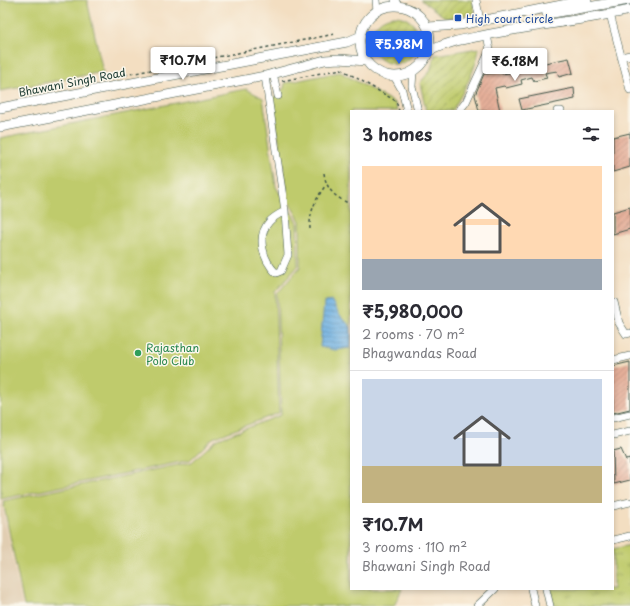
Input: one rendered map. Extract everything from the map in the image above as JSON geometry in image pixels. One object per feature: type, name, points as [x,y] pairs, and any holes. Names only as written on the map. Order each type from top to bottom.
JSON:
[{"type":"main road","points":[[428,27],[460,25],[587,0]]},
{"type":"main road","points":[[540,10],[548,15],[629,0]]},
{"type":"main road","points":[[396,2],[416,12],[428,27],[431,39],[429,51],[420,66],[405,75],[394,76],[378,72],[367,62],[361,49],[360,36],[375,4],[388,6],[396,2]]},
{"type":"main road","points":[[429,51],[448,42],[532,26],[630,10]]},
{"type":"main road","name":"Bhawani Singh Road","points":[[0,108],[347,42],[360,36]]},
{"type":"main road","points":[[0,127],[270,77],[325,60],[339,59],[367,62]]},
{"type":"street","points":[[476,0],[480,21]]},
{"type":"street","points":[[610,14],[630,90]]},
{"type":"street","points":[[460,110],[466,102],[490,50],[487,35]]},
{"type":"street","points":[[621,57],[630,55]]},
{"type":"street","points":[[413,71],[412,86],[418,110]]},
{"type":"street","points":[[394,76],[402,90],[407,110]]},
{"type":"street","points":[[270,77],[278,96]]},
{"type":"street","points":[[270,77],[285,211],[288,255],[281,271],[276,273],[264,256],[263,233],[268,222],[285,211]]},
{"type":"street","points":[[614,304],[622,330],[626,334],[630,333]]},
{"type":"street","points":[[614,360],[630,356]]},
{"type":"street","points":[[614,418],[630,414]]},
{"type":"street","points":[[614,435],[630,431]]},
{"type":"street","points":[[614,506],[630,502]]},
{"type":"street","points":[[614,540],[630,536]]},
{"type":"street","points":[[477,606],[494,590]]},
{"type":"street","points":[[531,590],[535,606]]},
{"type":"street","points":[[546,590],[550,606]]},
{"type":"path","points":[[123,76],[335,34]]},
{"type":"path","points":[[270,77],[341,69],[396,102],[399,110]]},
{"type":"path","points":[[324,173],[326,185],[344,201],[350,204]]},
{"type":"path","points":[[310,229],[311,212],[319,194],[326,185]]},
{"type":"shaded area","points":[[0,497],[1,499],[22,606],[0,606]]},
{"type":"green space","points":[[0,0],[87,0],[103,72],[0,91]]},
{"type":"green space","points":[[421,0],[472,0],[475,13],[446,18]]},
{"type":"green space","points":[[390,16],[400,16],[412,23],[419,35],[419,45],[412,57],[400,64],[390,64],[382,60],[375,53],[371,45],[371,35],[375,27],[382,20]]},
{"type":"green space","points":[[479,48],[473,72],[453,110],[426,110],[420,83],[430,71],[435,55]]},
{"type":"green space","points":[[340,72],[395,103],[398,110],[350,110],[350,590],[402,590],[394,606],[24,606],[3,501],[192,462],[216,440],[281,415],[277,294],[300,267],[300,221],[289,202],[272,97],[277,96],[284,88],[285,83]]},
{"type":"green space","name":"Rajasthan Polo Club","points":[[246,89],[263,98],[276,187],[297,222],[298,266],[275,292],[279,413],[213,438],[190,460],[1,499],[0,138]]},
{"type":"green space","points":[[630,545],[630,606],[554,606],[549,590],[614,590],[614,549]]},
{"type":"water","points":[[331,300],[340,315],[350,326],[350,348],[335,350],[320,347],[324,303]]},
{"type":"building","points":[[569,58],[573,73],[559,77],[557,71],[545,73],[547,78],[534,81],[532,77],[521,80],[522,84],[506,88],[504,86],[495,88],[500,110],[479,110],[475,95],[484,74],[500,72],[502,74],[526,70],[526,67]]},
{"type":"building","points":[[574,88],[575,99],[522,110],[519,99]]},
{"type":"building","points":[[630,133],[630,167],[614,172],[614,137]]},
{"type":"building","points":[[630,207],[630,229],[614,234],[614,212]]},
{"type":"building","points":[[630,362],[630,409],[614,413],[614,366]]},
{"type":"building","points":[[621,449],[626,460],[630,459],[630,480],[614,484],[614,451]]},
{"type":"place","name":"High court circle","points":[[458,18]]},
{"type":"place","name":"Rajasthan Polo Club","points":[[138,353]]}]
